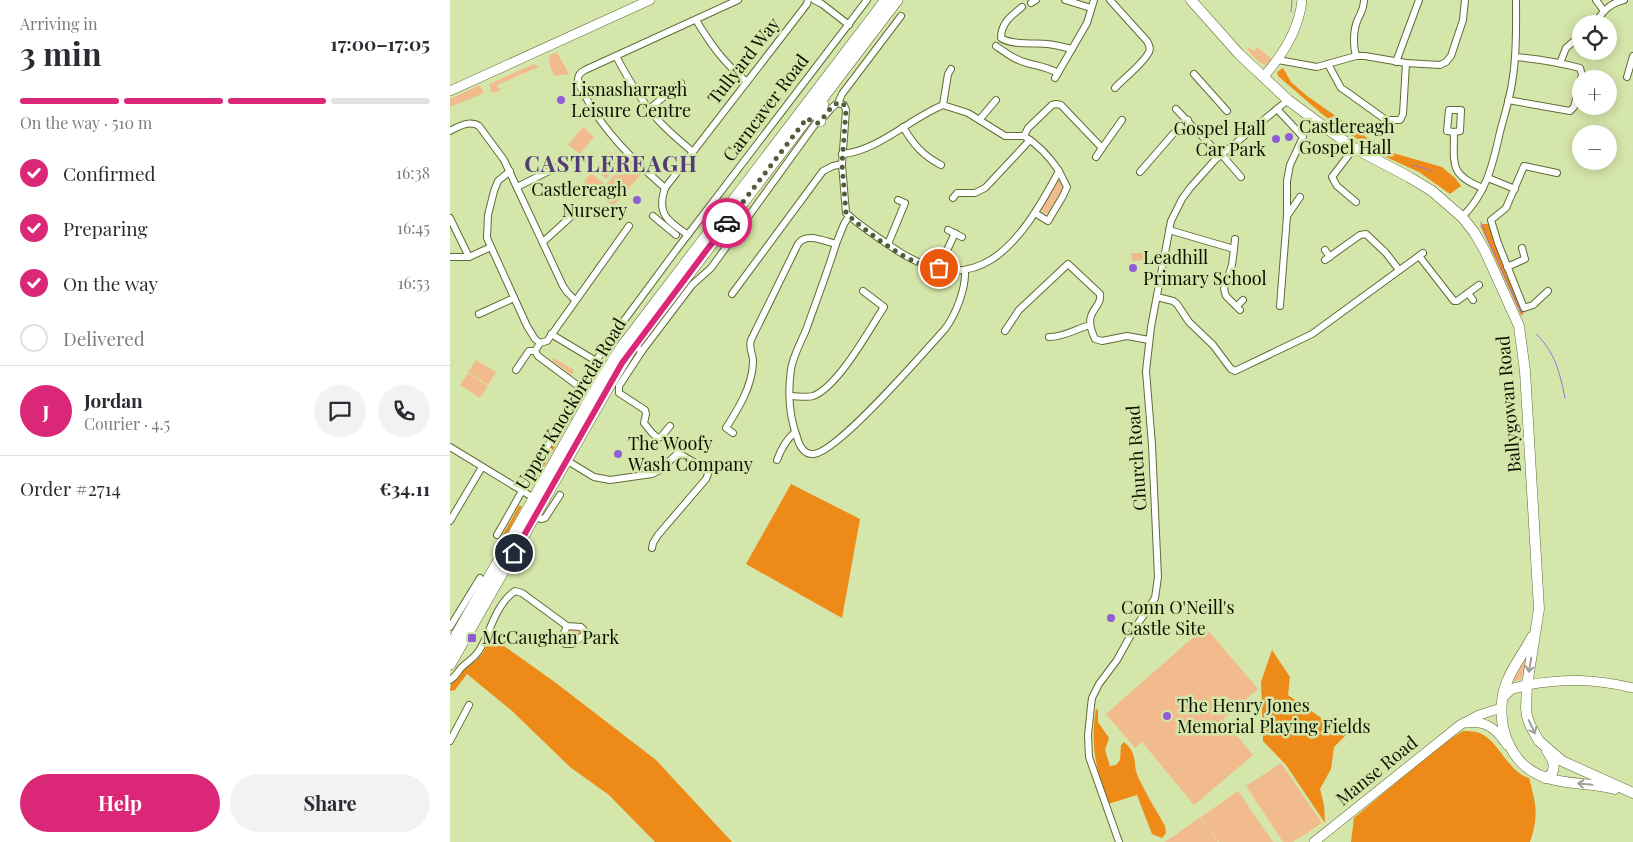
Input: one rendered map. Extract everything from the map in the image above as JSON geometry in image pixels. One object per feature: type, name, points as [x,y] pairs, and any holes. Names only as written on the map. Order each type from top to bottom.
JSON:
[{"type":"highway","points":[[863,37],[859,27],[880,0]]},
{"type":"highway","name":"Upper Knockbreda Road","points":[[450,647],[515,532],[528,495],[610,365],[691,250],[811,119],[886,0]]},
{"type":"highway","name":"Upper Knockbreda Road","points":[[863,37],[897,0]]},
{"type":"highway","name":"Upper Knockbreda Road","points":[[450,664],[613,378],[638,348],[691,250]]},
{"type":"main road","name":"Ballygowan Road","points":[[1191,0],[1240,54],[1288,100],[1354,148],[1409,176],[1432,191],[1462,217],[1474,232],[1485,251],[1519,326],[1526,373],[1539,609],[1527,689],[1526,708],[1530,725],[1542,744],[1562,761],[1633,793]]},
{"type":"main road","name":"Ballygowan Road","points":[[1537,623],[1527,647],[1509,677],[1503,697],[1503,726],[1509,747],[1518,761],[1529,770],[1545,778],[1604,786],[1633,793]]},
{"type":"main road","points":[[1503,697],[1511,689],[1527,689]]},
{"type":"main road","points":[[1542,744],[1553,761],[1554,768],[1550,776],[1545,778]]},
{"type":"street","points":[[450,91],[650,0]]},
{"type":"street","points":[[676,235],[662,207],[661,202],[666,188],[636,162],[616,140],[587,99],[578,81],[580,74],[585,70],[738,0]]},
{"type":"street","name":"Tullyard Way","points":[[666,188],[808,0]]},
{"type":"street","points":[[814,0],[849,25]]},
{"type":"street","name":"Carncaver Road","points":[[497,535],[528,495],[596,361],[611,338],[691,250],[688,235],[867,0]]},
{"type":"street","points":[[1065,0],[1091,8]]},
{"type":"street","points":[[996,46],[1009,56],[1047,67],[1056,75],[1088,22],[1094,0]]},
{"type":"street","points":[[1110,0],[1150,46],[1144,58],[1115,88]]},
{"type":"street","points":[[1263,77],[1278,60],[1293,34],[1302,0]]},
{"type":"street","points":[[1356,56],[1353,46],[1356,24],[1363,8],[1364,0]]},
{"type":"street","points":[[1396,62],[1419,0]]},
{"type":"street","points":[[1278,60],[1312,68],[1356,56],[1396,62],[1440,65],[1449,60],[1463,20],[1465,0]]},
{"type":"street","points":[[1462,217],[1484,188],[1488,178],[1508,100],[1515,57],[1516,0]]},
{"type":"street","points":[[1596,0],[1604,11]]},
{"type":"street","points":[[1601,15],[1612,4],[1624,0]]},
{"type":"street","points":[[1022,7],[1003,24],[1001,38],[1012,42],[1048,44],[1072,49]]},
{"type":"street","points":[[811,119],[838,102],[842,94],[901,16]]},
{"type":"street","points":[[696,20],[716,52],[729,67],[747,82]]},
{"type":"street","points":[[1560,63],[1566,48],[1572,43]]},
{"type":"street","points":[[616,56],[633,87],[649,109],[666,128],[693,152]]},
{"type":"street","points":[[1627,76],[1633,56]]},
{"type":"street","points":[[1508,100],[1570,111],[1574,107],[1582,74],[1580,68],[1548,60],[1515,57]]},
{"type":"street","points":[[1328,64],[1341,88],[1380,116],[1391,121],[1400,120],[1403,114],[1406,63]]},
{"type":"street","points":[[943,105],[942,98],[948,74],[951,70]]},
{"type":"street","points":[[1194,74],[1227,111]]},
{"type":"street","points":[[649,109],[681,83]]},
{"type":"street","points":[[980,119],[996,100]]},
{"type":"street","name":"Church Road","points":[[1119,842],[1090,764],[1088,745],[1089,724],[1092,698],[1095,691],[1119,657],[1133,631],[1152,603],[1158,589],[1153,463],[1146,377],[1149,340],[1171,221],[1190,188],[1221,154],[1288,100]]},
{"type":"street","points":[[838,102],[842,103],[846,110],[842,154],[846,213],[916,262],[939,268],[965,270],[975,268],[1002,252],[1035,213],[1058,171]]},
{"type":"street","points":[[1024,136],[1028,128],[1052,105],[1056,104],[1061,105],[1102,148]]},
{"type":"street","points":[[842,154],[850,154],[874,144],[943,105],[968,113],[1005,136],[1024,136],[1048,155],[1066,187],[1063,196],[1048,221],[1035,213]]},
{"type":"street","points":[[1176,109],[1241,177]]},
{"type":"street","points":[[1277,109],[1303,137],[1288,173],[1280,306]]},
{"type":"street","name":"Upper Knockbreda Road","points":[[670,426],[663,436],[658,438],[652,434],[642,424],[645,410],[620,395],[618,391],[619,386],[638,348],[692,285],[711,268],[811,119]]},
{"type":"street","points":[[1096,157],[1122,120]]},
{"type":"street","points":[[1140,172],[1172,134],[1188,120]]},
{"type":"street","points":[[450,131],[469,123],[475,123],[499,151],[563,286],[575,300]]},
{"type":"street","points":[[903,127],[913,144],[941,165]]},
{"type":"street","points":[[1454,132],[1453,158],[1455,167],[1465,180],[1484,188]]},
{"type":"street","points":[[953,198],[958,193],[975,193],[984,188],[1030,140]]},
{"type":"street","points":[[1354,148],[1332,177],[1337,186],[1356,202]]},
{"type":"street","points":[[732,294],[823,172],[833,166],[842,164]]},
{"type":"street","points":[[1548,291],[1533,305],[1524,308],[1490,220],[1506,208],[1524,166],[1557,172]]},
{"type":"street","points":[[517,187],[555,168]]},
{"type":"street","points":[[510,171],[498,180],[488,215],[487,238],[531,332],[540,343]]},
{"type":"street","points":[[1488,178],[1514,190]]},
{"type":"street","points":[[1286,216],[1300,197]]},
{"type":"street","points":[[888,244],[905,203]]},
{"type":"street","points":[[543,242],[576,212]]},
{"type":"street","points":[[652,216],[688,235]]},
{"type":"street","points":[[849,216],[836,244],[792,368],[790,396],[792,417],[795,432],[803,450],[813,454],[821,452],[832,444],[854,425],[908,369],[952,320],[965,277],[965,270]]},
{"type":"street","points":[[450,218],[469,257]]},
{"type":"street","points":[[535,351],[540,343],[547,341],[629,226]]},
{"type":"street","points":[[948,230],[962,237]]},
{"type":"street","points":[[1170,230],[1234,249]]},
{"type":"street","points":[[939,268],[955,233]]},
{"type":"street","points":[[1324,250],[1327,259],[1360,235],[1366,234],[1386,253],[1399,270]]},
{"type":"street","points":[[733,433],[726,428],[740,404],[751,377],[754,363],[750,347],[751,340],[799,241],[809,238],[836,244]]},
{"type":"street","points":[[1235,239],[1232,265],[1224,289],[1226,296],[1239,308],[1243,300]]},
{"type":"street","points":[[450,257],[469,257],[491,247]]},
{"type":"street","points":[[1507,267],[1525,259],[1522,248]]},
{"type":"street","points":[[1157,297],[1178,304],[1189,322],[1213,345],[1231,369],[1235,371],[1312,334],[1421,255],[1454,301],[1479,285]]},
{"type":"street","points":[[1005,331],[1019,310],[1066,262],[1100,294],[1100,299],[1091,313],[1090,325],[1094,336],[1099,341],[1127,336],[1149,340]]},
{"type":"street","points":[[790,396],[806,397],[819,394],[843,368],[884,307],[863,292]]},
{"type":"street","points":[[1468,293],[1473,300]]},
{"type":"street","points":[[478,314],[514,298]]},
{"type":"street","points":[[1049,337],[1064,336],[1090,325]]},
{"type":"street","points":[[551,334],[596,361]]},
{"type":"street","points":[[516,370],[529,351],[535,351]]},
{"type":"street","points":[[535,351],[538,356],[582,388]]},
{"type":"street","points":[[777,460],[780,451],[789,437],[795,432]]},
{"type":"street","points":[[450,447],[528,495]]},
{"type":"street","points":[[566,460],[594,477],[610,480],[642,477],[652,474],[660,470],[676,454],[683,455],[706,469],[708,474],[706,479],[655,539],[652,548]]},
{"type":"street","points":[[450,521],[482,467]]},
{"type":"street","name":"Upper Knockbreda Road","points":[[534,516],[541,519],[545,518],[560,496]]},
{"type":"street","points":[[450,626],[468,594],[480,578]]},
{"type":"street","points":[[450,680],[479,651],[496,614],[510,595],[515,592],[522,592],[567,626]]},
{"type":"street","points":[[1527,689],[1542,682],[1582,679],[1633,688]]},
{"type":"street","points":[[450,740],[469,705]]},
{"type":"street","name":"Manse Road","points":[[1314,842],[1460,725],[1479,715],[1502,708]]},
{"type":"street","points":[[1460,725],[1475,722],[1487,724],[1497,731],[1509,747]]},
{"type":"shaded area","points":[[1248,47],[1254,51],[1257,47],[1272,59],[1265,65],[1262,64],[1252,55]]},
{"type":"shaded area","points":[[557,52],[569,74],[554,76],[549,64],[550,55]]},
{"type":"shaded area","points":[[534,64],[539,67],[497,85],[498,89],[502,89],[494,93],[489,90],[491,89],[489,84]]},
{"type":"shaded area","points":[[1283,68],[1291,82],[1307,96],[1386,151],[1442,167],[1461,186],[1450,194],[1419,172],[1386,157],[1345,131],[1278,76],[1277,72]]},
{"type":"shaded area","points":[[480,85],[484,93],[450,107],[450,99]]},
{"type":"shaded area","points":[[583,127],[594,137],[580,154],[568,145]]},
{"type":"shaded area","points":[[610,152],[621,162],[606,179],[595,169]]},
{"type":"shaded area","points":[[628,159],[642,173],[613,206],[584,182],[591,173],[606,185]]},
{"type":"shaded area","points":[[1060,177],[1064,187],[1048,213],[1044,213],[1040,208],[1057,178]]},
{"type":"shaded area","points":[[1488,224],[1524,313],[1521,315],[1480,225]]},
{"type":"shaded area","points":[[1131,253],[1146,253],[1147,260],[1132,261]]},
{"type":"shaded area","points":[[554,358],[574,370],[572,375],[552,361]]},
{"type":"shaded area","points":[[476,360],[496,372],[488,385],[468,372]]},
{"type":"shaded area","points":[[468,373],[488,386],[480,398],[460,385]]},
{"type":"shaded area","points":[[594,374],[594,379],[533,485],[530,483]]},
{"type":"shaded area","points":[[791,484],[860,519],[842,618],[746,564]]},
{"type":"shaded area","points":[[519,506],[522,506],[500,547],[498,545],[500,540]]},
{"type":"shaded area","name":"The Henry Jones Memorial Playing Fields","points":[[1205,627],[1258,689],[1223,719],[1253,755],[1194,805],[1142,742],[1135,748],[1106,714]]},
{"type":"shaded area","points":[[569,628],[581,631],[580,635],[569,642],[565,640],[565,636]]},
{"type":"shaded area","points":[[490,636],[556,683],[656,760],[732,842],[655,842],[609,795],[570,767],[511,710],[467,674],[455,690],[450,691],[454,679],[481,656]]},
{"type":"shaded area","points":[[1272,650],[1290,677],[1288,695],[1346,735],[1334,747],[1331,769],[1320,789],[1324,805],[1325,823],[1286,765],[1263,741],[1261,682]]},
{"type":"shaded area","points":[[1525,655],[1529,659],[1521,679],[1511,683]]},
{"type":"shaded area","points":[[1096,708],[1098,711],[1098,722],[1109,738],[1105,750],[1110,766],[1116,765],[1120,760],[1121,745],[1124,742],[1132,751],[1138,777],[1165,826],[1166,833],[1162,838],[1152,834],[1137,795],[1108,804],[1095,757],[1094,721]]},
{"type":"shaded area","points":[[1463,731],[1484,735],[1514,769],[1529,778],[1536,810],[1535,824],[1530,842],[1351,842],[1354,818],[1442,744]]},
{"type":"shaded area","points":[[1281,763],[1322,823],[1293,842],[1283,842],[1246,786]]},
{"type":"shaded area","points":[[1238,791],[1273,842],[1219,842],[1201,817]]},
{"type":"shaded area","points":[[1201,817],[1218,842],[1165,842]]},
{"type":"waterway","points":[[1291,12],[1292,0]]},
{"type":"waterway","points":[[1413,165],[1432,171]]},
{"type":"waterway","points":[[1481,222],[1522,315]]},
{"type":"waterway","points":[[1536,334],[1548,348],[1556,363],[1565,398]]},
{"type":"way so far","points":[[727,223],[807,118],[818,123],[835,104],[841,102],[846,110],[842,164],[846,213],[906,257],[916,262],[939,268]]},
{"type":"place","name":"Lisnasharragh Leisure Centre","points":[[561,100]]},
{"type":"place","name":"Castlereagh Gospel Hall","points":[[1289,137]]},
{"type":"place","name":"Gospel Hall Car Park","points":[[1276,139]]},
{"type":"place","name":"Castlereagh Nursery","points":[[637,200]]},
{"type":"place","name":"Leadhill Primary School","points":[[1133,268]]},
{"type":"place","name":"The Woofy Wash Company","points":[[618,454]]},
{"type":"place","name":"Conn O'Neill's Castle Site","points":[[1111,618]]},
{"type":"place","name":"McCaughan Park","points":[[472,638]]},
{"type":"place","name":"The Henry Jones Memorial Playing Fields","points":[[1167,716]]},
{"type":"district","name":"CASTLEREAGH","points":[[611,164]]},
{"type":"route","points":[[514,553],[622,363],[727,223]]}]
